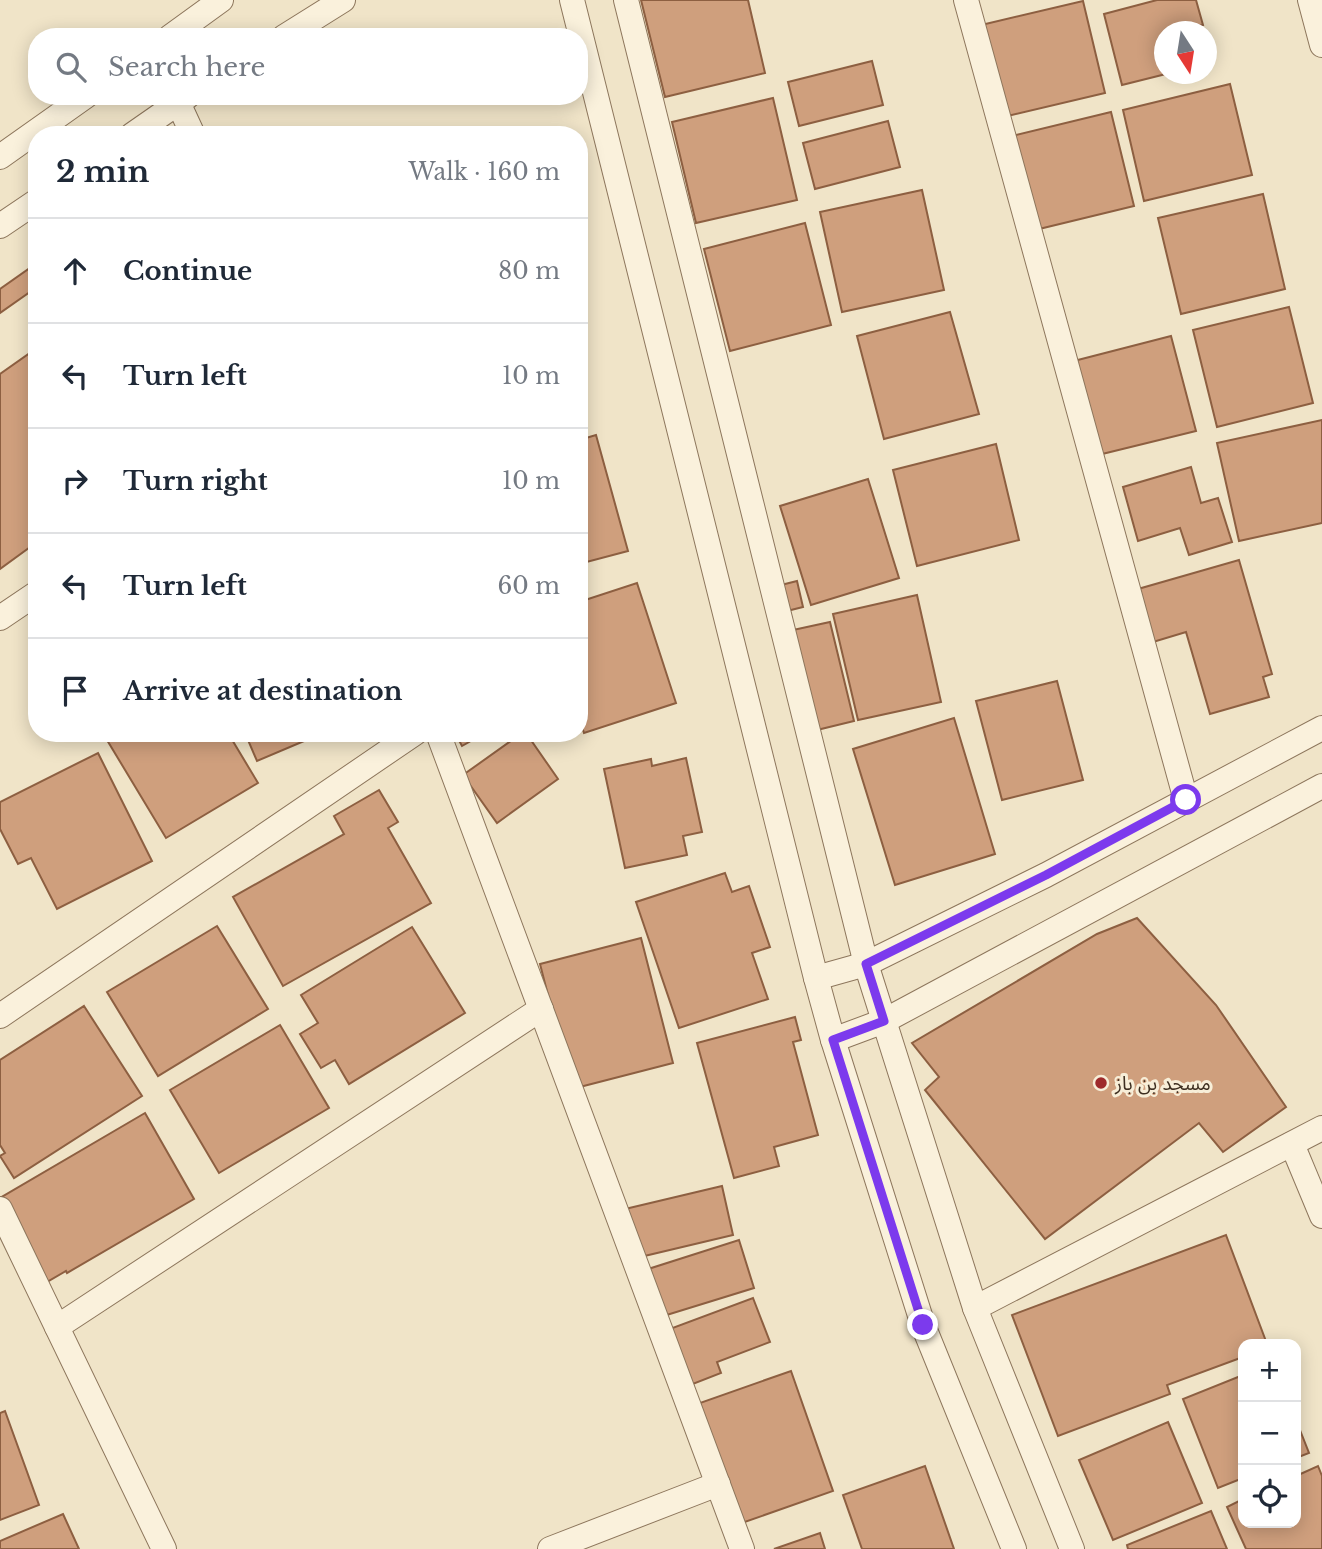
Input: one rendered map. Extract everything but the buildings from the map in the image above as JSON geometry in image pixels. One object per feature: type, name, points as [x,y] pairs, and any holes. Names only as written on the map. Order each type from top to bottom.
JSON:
[{"type":"street","points":[[182,28],[221,0]]},
{"type":"street","points":[[299,28],[344,0]]},
{"type":"street","points":[[572,0],[579,28]]},
{"type":"street","points":[[626,0],[866,964],[975,1308],[1072,1549]]},
{"type":"street","points":[[966,0],[1186,800]]},
{"type":"street","points":[[1310,0],[1322,44]]},
{"type":"street","points":[[588,64],[833,1040],[923,1325],[1014,1549]]},
{"type":"street","points":[[44,126],[73,105]]},
{"type":"street","points":[[144,126],[171,105]]},
{"type":"street","points":[[182,105],[190,126]]},
{"type":"street","points":[[0,157],[28,137]]},
{"type":"street","points":[[0,226],[28,207]]},
{"type":"street","points":[[0,618],[28,599]]},
{"type":"street","points":[[816,978],[866,964],[1046,875],[1322,728]]},
{"type":"street","points":[[0,1016],[402,742]]},
{"type":"street","points":[[441,742],[742,1549]]},
{"type":"street","points":[[833,1040],[884,1021],[1322,786]]},
{"type":"street","points":[[57,1327],[541,1009]]},
{"type":"street","points":[[975,1308],[1322,1128]]},
{"type":"street","points":[[1292,1144],[1322,1216]]},
{"type":"street","points":[[0,1209],[164,1549]]},
{"type":"street","points":[[550,1549],[718,1484]]},
{"type":"place","name":"مسجد بن باز","points":[[1101,1083]]},
{"type":"route","points":[[923,1325],[833,1040],[884,1021],[866,964],[1046,875],[1186,800]]}]
